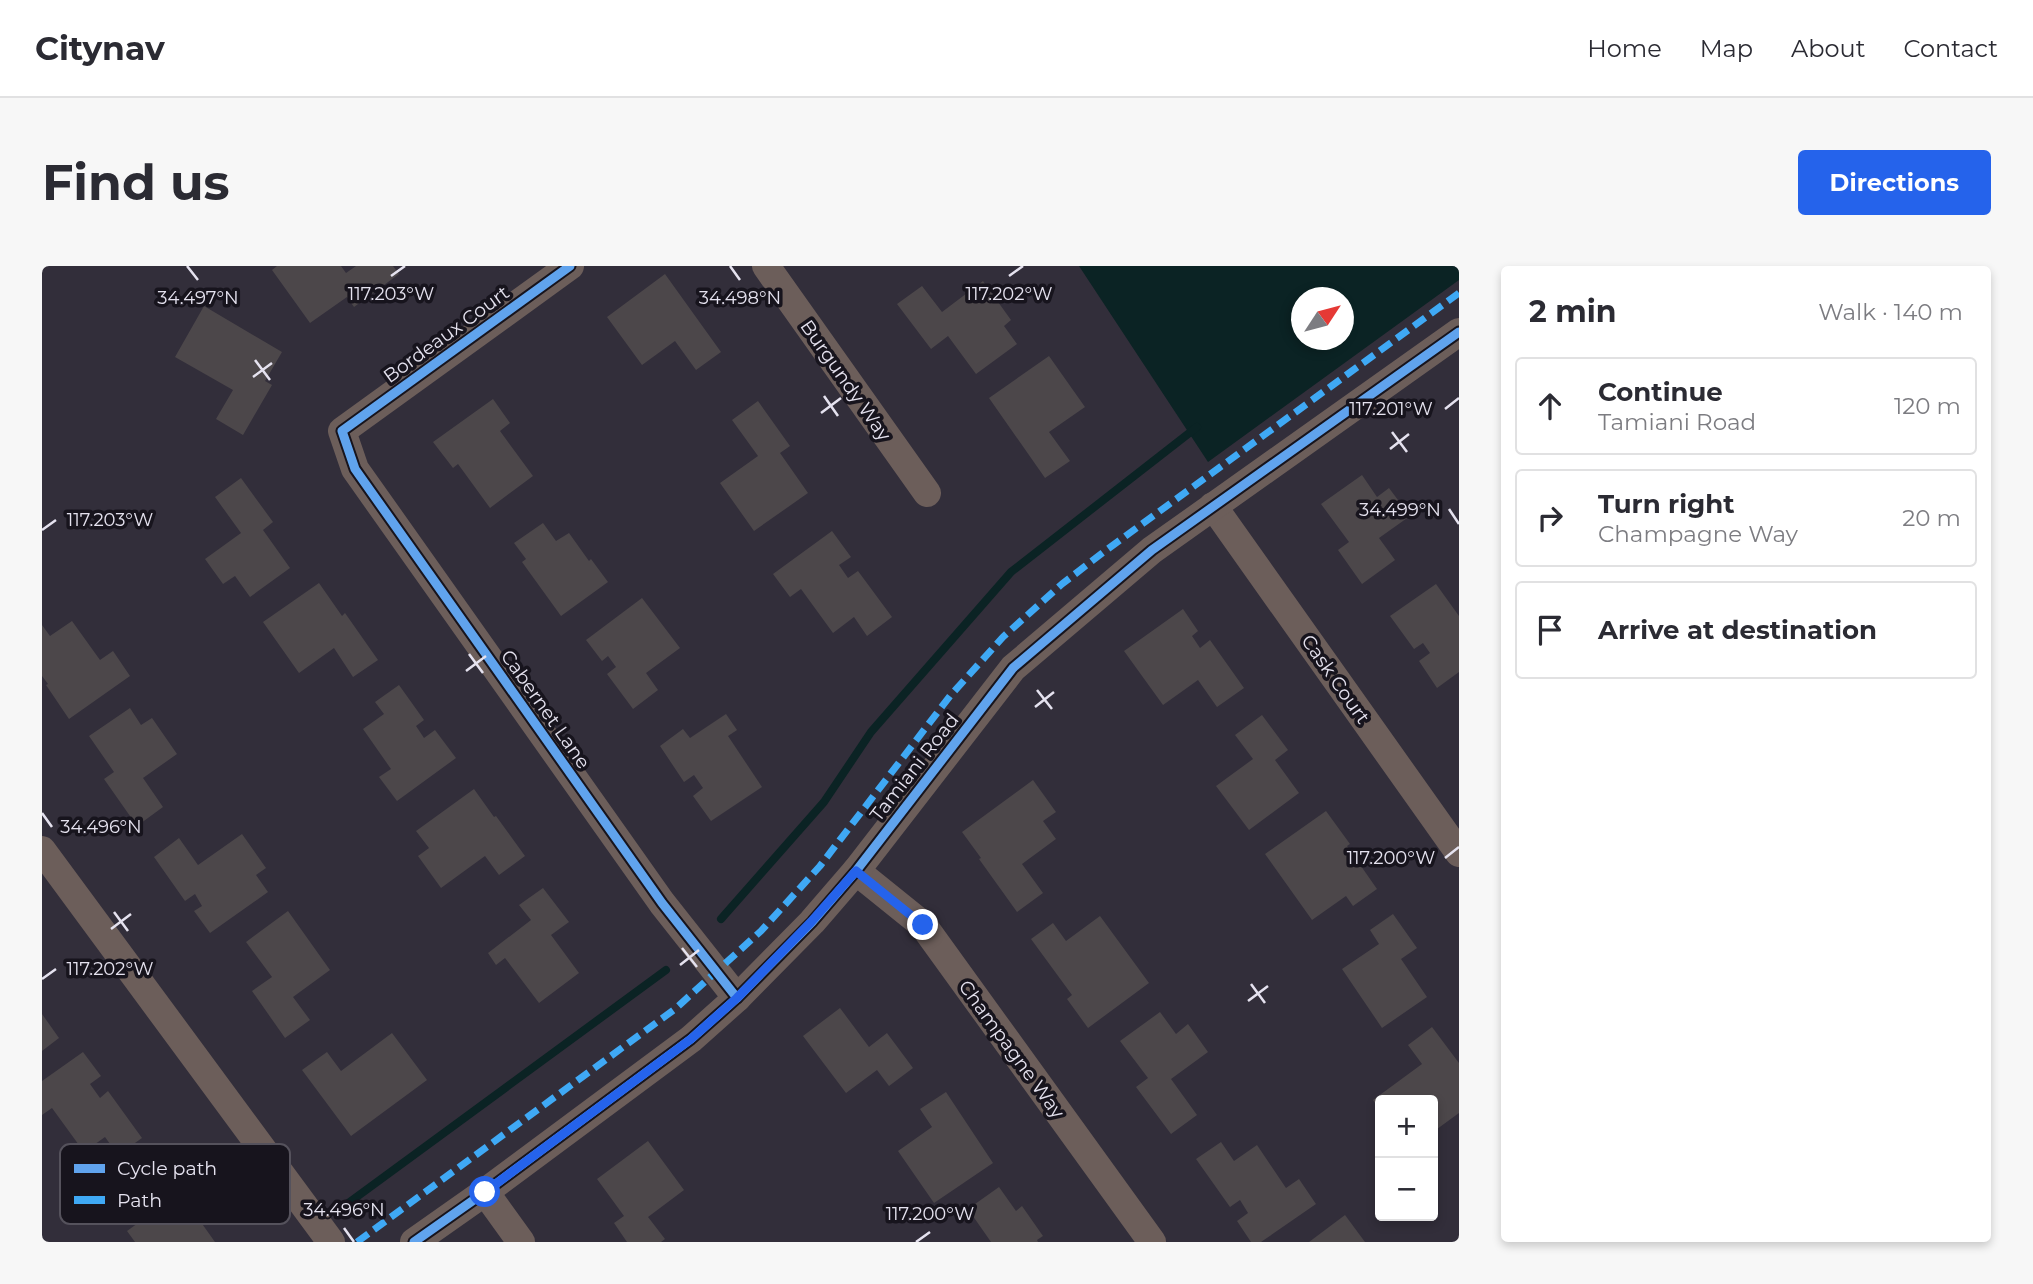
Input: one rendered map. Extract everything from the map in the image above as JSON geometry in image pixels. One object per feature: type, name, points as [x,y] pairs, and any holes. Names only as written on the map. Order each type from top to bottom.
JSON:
[{"type":"street","name":"Bordeaux Court","points":[[342,430],[570,266]]},
{"type":"street","name":"Burgundy Way","points":[[766,266],[927,493]]},
{"type":"street","name":"Tamiani Road","points":[[414,1242],[691,1039],[737,998],[856,871],[1013,668],[1152,550],[1459,332]]},
{"type":"street","name":"Cabernet Lane","points":[[342,430],[355,470],[662,903],[737,998]]},
{"type":"street","name":"Cask Court","points":[[1213,506],[1459,852]]},
{"type":"street","points":[[42,850],[259,1144]]},
{"type":"street","name":"Champagne Way","points":[[856,871],[923,925],[1152,1242]]},
{"type":"street","points":[[290,1186],[331,1242]]},
{"type":"street","points":[[485,1192],[521,1242]]},
{"type":"shaded area","points":[[1079,266],[1459,266],[1459,280],[1208,462]]},
{"type":"building","points":[[277,266],[341,266],[346,273],[356,266],[393,266],[399,274],[354,307],[347,297],[310,323],[272,270]]},
{"type":"building","points":[[665,274],[721,352],[696,370],[675,341],[642,365],[607,317]]},
{"type":"building","points":[[983,281],[1011,320],[1004,326],[1017,344],[976,374],[948,336],[931,349],[897,304],[922,286],[942,312]]},
{"type":"building","points":[[204,306],[282,352],[265,381],[272,385],[243,435],[216,419],[233,390],[175,357]]},
{"type":"building","points":[[1049,356],[1085,407],[1049,432],[1070,461],[1045,478],[989,398]]},
{"type":"building","points":[[493,399],[510,423],[500,431],[533,476],[490,508],[458,464],[453,468],[433,442]]},
{"type":"building","points":[[758,401],[790,446],[780,453],[808,493],[754,531],[720,483],[758,456],[732,420]]},
{"type":"building","points":[[1362,475],[1377,497],[1389,488],[1410,516],[1379,538],[1395,560],[1362,584],[1338,550],[1349,542],[1321,504]]},
{"type":"building","points":[[241,478],[273,522],[263,530],[290,568],[250,597],[235,576],[223,584],[205,559],[241,533],[215,497]]},
{"type":"building","points":[[543,523],[556,541],[569,533],[608,582],[561,616],[522,562],[526,559],[514,543]]},
{"type":"building","points":[[832,531],[851,557],[839,565],[848,578],[858,571],[892,617],[867,636],[854,617],[833,633],[801,589],[790,597],[773,574]]},
{"type":"building","points":[[319,583],[342,616],[345,613],[378,660],[353,677],[334,648],[299,673],[263,622]]},
{"type":"building","points":[[1436,584],[1459,616],[1459,672],[1437,688],[1419,661],[1430,653],[1423,643],[1414,649],[1390,616]]},
{"type":"building","points":[[642,598],[680,648],[646,673],[658,690],[633,709],[607,674],[616,667],[608,656],[602,661],[586,640]]},
{"type":"building","points":[[1183,609],[1198,631],[1192,636],[1200,648],[1210,640],[1244,688],[1217,707],[1198,680],[1163,705],[1124,651]]},
{"type":"building","points":[[72,621],[100,660],[113,651],[130,676],[69,719],[42,676],[42,625],[50,636]]},
{"type":"building","points":[[399,685],[424,720],[416,726],[424,738],[435,730],[456,758],[397,801],[379,777],[391,769],[363,729],[384,714],[375,702]]},
{"type":"building","points":[[130,708],[141,725],[152,718],[177,754],[143,778],[163,807],[137,826],[104,779],[114,772],[89,736]]},
{"type":"building","points":[[726,714],[737,730],[728,736],[762,787],[711,821],[693,796],[703,788],[694,775],[684,782],[660,746],[683,729],[690,738]]},
{"type":"building","points":[[1262,715],[1288,750],[1275,760],[1299,793],[1249,830],[1216,786],[1253,759],[1235,735]]},
{"type":"building","points":[[1033,780],[1056,812],[1043,821],[1056,839],[1022,864],[1043,893],[1017,912],[962,832]]},
{"type":"building","points":[[474,789],[525,856],[499,875],[485,856],[441,888],[418,856],[429,848],[416,831]]},
{"type":"building","points":[[1326,811],[1377,889],[1353,906],[1346,896],[1312,920],[1265,854]]},
{"type":"building","points":[[242,834],[266,868],[256,875],[268,892],[210,933],[194,911],[202,906],[195,894],[185,901],[154,857],[179,838],[198,865]]},
{"type":"building","points":[[543,888],[569,922],[551,935],[579,973],[539,1003],[505,958],[496,965],[488,953],[531,920],[519,905]]},
{"type":"building","points":[[288,911],[330,970],[293,997],[310,1020],[285,1038],[252,991],[272,977],[246,942]]},
{"type":"building","points":[[1393,914],[1417,948],[1401,959],[1427,997],[1382,1028],[1342,969],[1379,944],[1370,930]]},
{"type":"building","points":[[1100,916],[1149,983],[1088,1028],[1067,999],[1072,995],[1031,939],[1053,923],[1066,941]]},
{"type":"building","points":[[840,1008],[869,1047],[887,1033],[913,1068],[889,1086],[877,1070],[846,1093],[803,1036]]},
{"type":"building","points":[[1160,1012],[1176,1034],[1188,1024],[1208,1052],[1171,1079],[1197,1115],[1171,1134],[1136,1087],[1148,1078],[1120,1041]]},
{"type":"building","points":[[42,1014],[59,1038],[42,1051]]},
{"type":"building","points":[[1432,1027],[1459,1063],[1459,1113],[1438,1128],[1438,1095],[1380,1095],[1422,1064],[1408,1045]]},
{"type":"building","points":[[392,1033],[427,1080],[351,1136],[302,1070],[327,1052],[341,1071]]},
{"type":"building","points":[[83,1052],[101,1076],[90,1084],[100,1098],[108,1091],[142,1138],[134,1144],[110,1144],[105,1137],[95,1144],[78,1144],[52,1108],[42,1115],[42,1081]]},
{"type":"building","points":[[946,1092],[993,1163],[934,1203],[898,1151],[932,1127],[920,1109]]},
{"type":"building","points":[[648,1141],[684,1190],[648,1217],[665,1239],[661,1242],[627,1242],[614,1223],[624,1216],[597,1179]]},
{"type":"building","points":[[1221,1142],[1234,1161],[1257,1145],[1286,1188],[1299,1179],[1316,1204],[1261,1242],[1251,1242],[1237,1221],[1248,1213],[1240,1200],[1230,1207],[1196,1159]]},
{"type":"building","points":[[999,1187],[1016,1211],[1022,1206],[1043,1236],[1038,1242],[991,1242],[968,1209]]},
{"type":"building","points":[[1345,1215],[1365,1242],[1309,1242]]},
{"type":"building","points":[[137,1224],[202,1224],[215,1242],[135,1242],[127,1231]]},
{"type":"waterway","points":[[721,919],[824,802],[871,732],[1011,572],[1197,427]]},
{"type":"waterway","points":[[347,1204],[666,970]]},
{"type":"marked path","points":[[357,1242],[675,1009],[761,931],[820,866],[950,696],[1003,637],[1062,584],[1459,293]]},
{"type":"cycle path","points":[[570,266],[342,431],[355,469],[662,903],[737,998]]},
{"type":"cycle path","points":[[414,1242],[691,1039],[737,998],[812,922],[856,871],[1013,668],[1152,550],[1459,332]]},
{"type":"route","points":[[485,1192],[691,1039],[737,998],[856,871],[923,925]]}]
